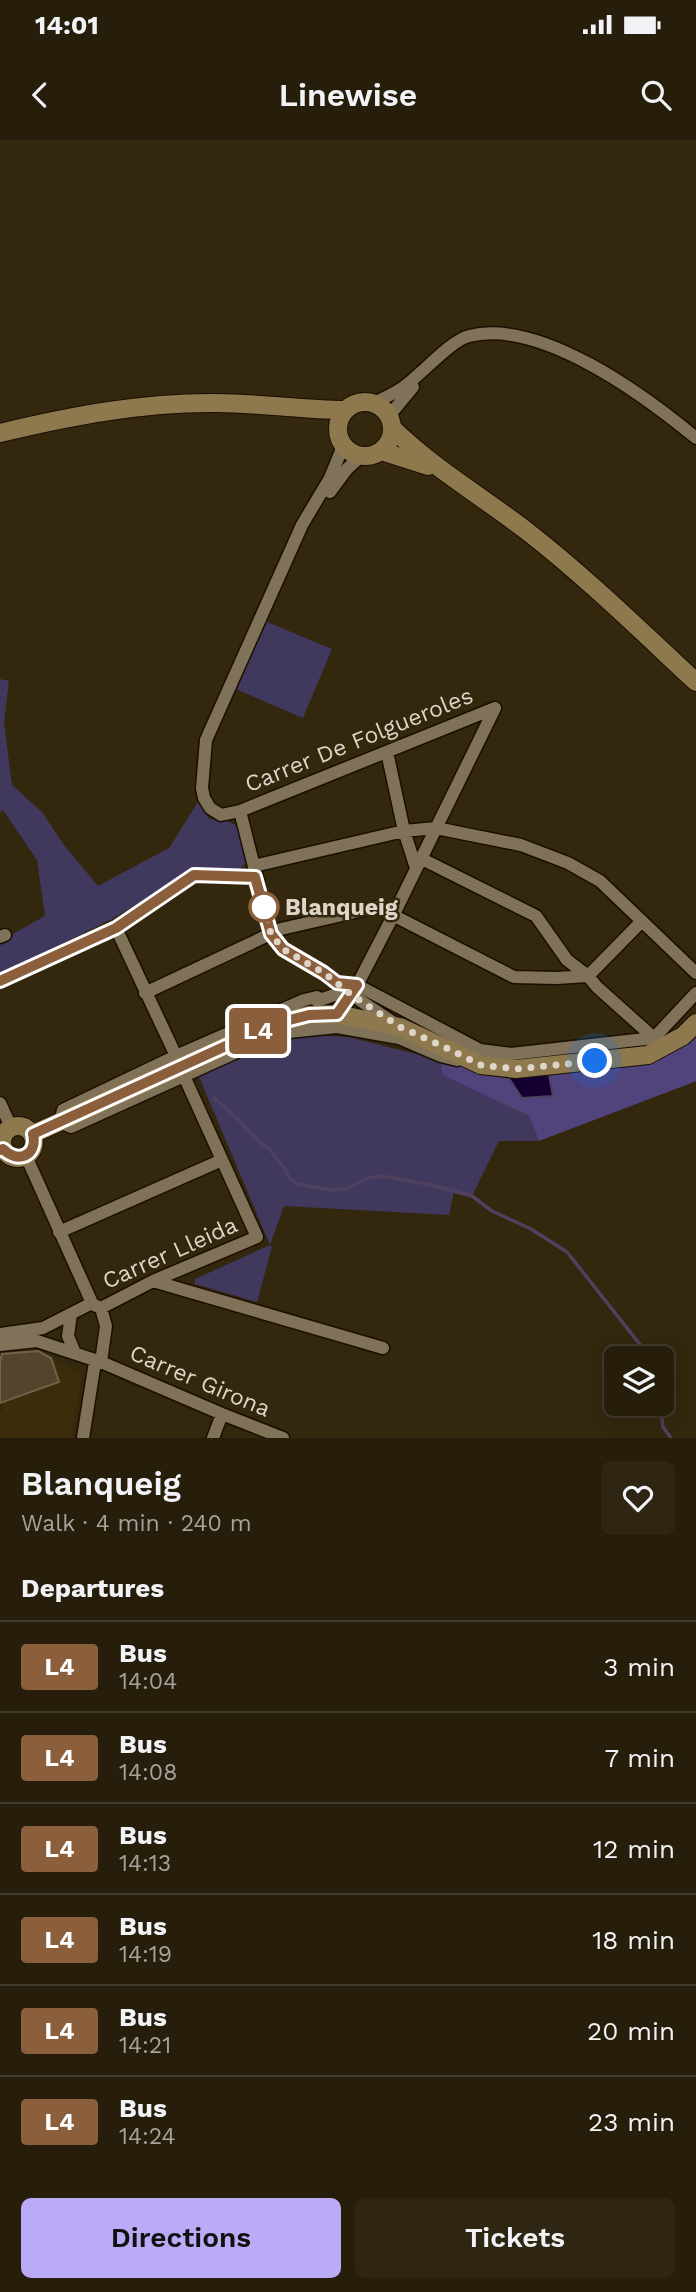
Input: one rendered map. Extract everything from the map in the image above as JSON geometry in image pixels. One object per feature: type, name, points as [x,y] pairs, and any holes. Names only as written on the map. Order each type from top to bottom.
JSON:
[{"type":"street","points":[[374,403],[401,389],[467,336],[505,334],[532,339],[580,359],[623,384],[696,438]]},
{"type":"street","points":[[281,406],[313,419],[341,441],[350,452],[367,456],[381,451],[389,442],[390,422],[409,391],[455,344]]},
{"type":"street","points":[[337,1014],[324,973],[283,949],[271,934],[240,811],[221,815],[210,808],[202,788],[206,740],[302,525],[330,478],[341,441],[338,421],[345,410],[357,402],[374,403],[383,408],[390,422],[410,446],[528,532],[696,682]]},
{"type":"street","points":[[0,433],[120,409],[216,403],[345,410]]},
{"type":"street","points":[[381,451],[414,460],[447,474]]},
{"type":"street","points":[[282,569],[315,511],[347,469],[361,456]]},
{"type":"street","name":"Carrer De Folgueroles","points":[[240,811],[495,708],[436,828]]},
{"type":"street","points":[[387,752],[404,831],[419,864],[536,916],[567,960],[589,976],[597,987],[654,1038]]},
{"type":"street","points":[[337,1014],[354,990],[436,828]]},
{"type":"street","points":[[0,982],[116,928],[194,875],[255,872],[404,831],[436,828],[521,845],[568,863],[600,881],[696,973]]},
{"type":"street","points":[[145,993],[281,929],[377,907],[514,977],[589,976],[642,921]]},
{"type":"street","points":[[116,928],[176,1056]]},
{"type":"street","points":[[354,990],[400,1027]]},
{"type":"street","points":[[60,1122],[63,1110],[176,1056],[304,1000],[330,992],[354,990],[480,1049],[510,1054],[654,1038],[696,993]]},
{"type":"street","points":[[33,1134],[274,1024],[330,992]]},
{"type":"street","points":[[274,1024],[309,1015],[337,1014],[400,1027],[481,1065]]},
{"type":"street","points":[[60,1122],[71,1127],[279,1033],[337,1027],[399,1038],[441,1056],[516,1069],[648,1055],[682,1036],[696,1023]]},
{"type":"street","points":[[59,1232],[222,1160],[184,1076]]},
{"type":"street","points":[[0,1104],[11,1127]]},
{"type":"street","points":[[19,1125],[33,1134],[35,1143],[26,1156],[17,1158],[2,1149],[2,1140],[11,1127],[19,1125]]},
{"type":"street","points":[[26,1156],[59,1232],[97,1306]]},
{"type":"street","name":"Carrer Lleida","points":[[0,1334],[43,1328],[257,1237],[222,1160]]},
{"type":"street","points":[[153,1281],[383,1348]]},
{"type":"street","name":"Carrer Lleida","points":[[83,1438],[106,1326],[97,1306]]},
{"type":"street","points":[[71,1314],[68,1336],[75,1353]]},
{"type":"street","points":[[0,1345],[37,1340],[98,1362]]},
{"type":"street","name":"Carrer Girona","points":[[98,1362],[284,1438]]},
{"type":"street","points":[[213,1438],[222,1414]]},
{"type":"shaded area","points":[[260,619],[332,649],[303,718],[231,687]]},
{"type":"shaded area","points":[[0,679],[9,681],[4,722],[12,785],[42,812],[64,845],[98,886],[169,848],[198,802],[209,819],[238,826],[246,862],[238,872],[192,872],[110,920],[0,974],[0,941],[45,916],[37,860],[3,810],[0,812]]},
{"type":"shaded area","points":[[696,1023],[696,1081],[539,1141],[529,1116],[443,1075],[440,1060],[516,1069],[648,1055]]},
{"type":"shaded area","points":[[307,1035],[348,1037],[440,1060],[444,1075],[529,1116],[539,1141],[499,1141],[472,1196],[454,1191],[449,1215],[284,1206],[270,1245],[199,1077],[248,1053]]},
{"type":"shaded area","points":[[507,1075],[549,1075],[553,1096],[522,1098]]},
{"type":"shaded area","points":[[270,1245],[272,1247],[257,1302],[195,1284],[195,1279]]},
{"type":"shaded area","points":[[52,1358],[82,1373],[72,1438],[0,1438],[2,1403],[59,1382]]},
{"type":"building","points":[[38,1351],[51,1358],[59,1382],[0,1403],[2,1354]]},
{"type":"waterway","points":[[214,1098],[270,1150],[297,1184],[332,1190],[345,1189],[368,1178],[382,1176],[431,1185],[472,1196],[492,1211],[531,1229],[567,1252],[641,1346]]},
{"type":"waterway","points":[[662,1416],[663,1427],[671,1438]]},
{"type":"bus line","name":"L4","points":[[0,981],[116,928],[194,875],[255,877],[271,934],[283,949],[337,983],[357,985],[337,1014],[309,1015],[274,1024],[180,1066],[33,1134],[35,1143],[26,1156],[17,1158],[3,1149],[0,1150]]},
{"type":"place","name":"Blanqueig","points":[[264,907]]},
{"type":"route","points":[[264,907],[271,934],[283,949],[324,973],[400,1027],[481,1065],[516,1069],[595,1061]]}]
